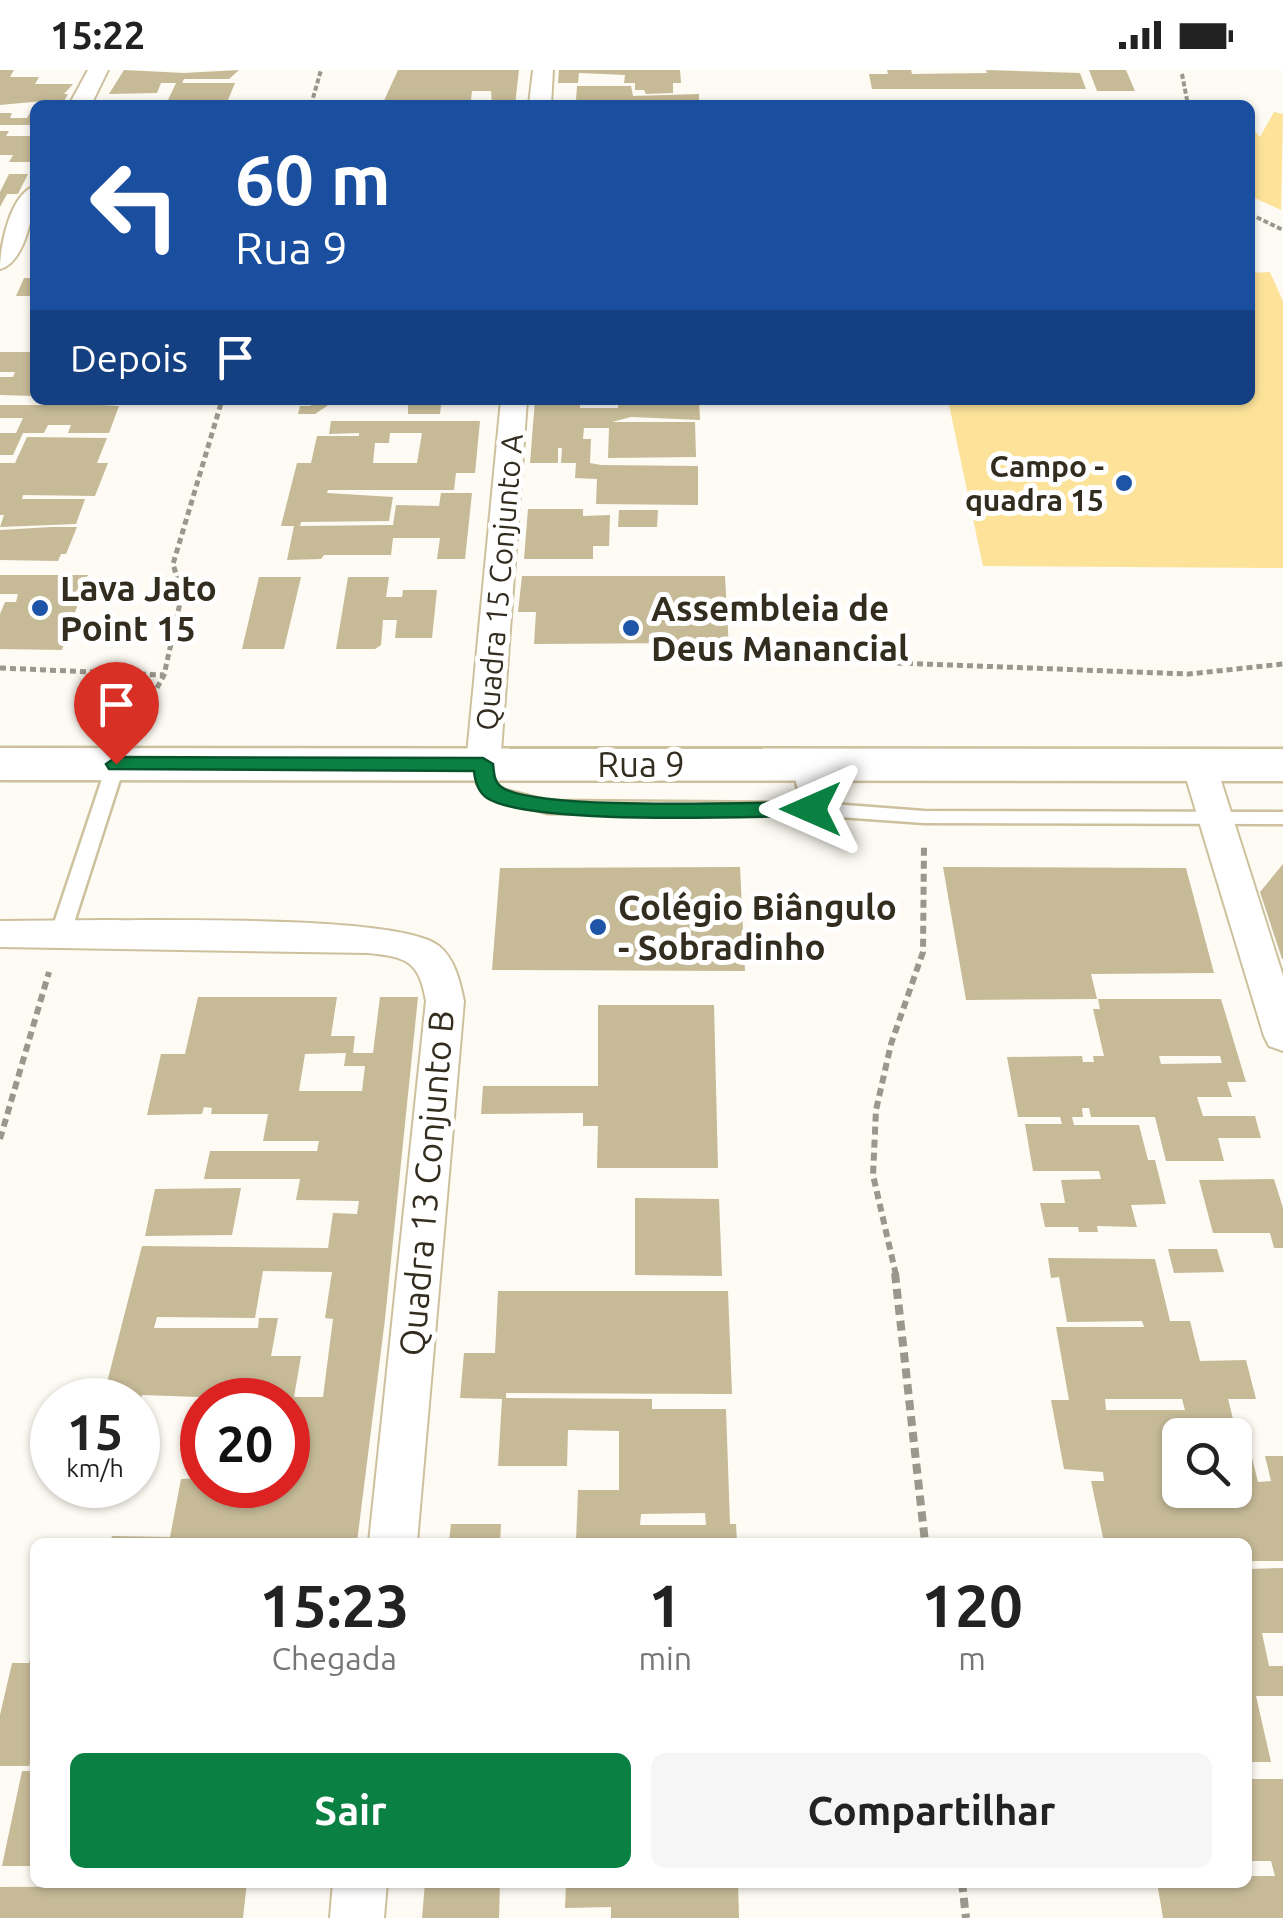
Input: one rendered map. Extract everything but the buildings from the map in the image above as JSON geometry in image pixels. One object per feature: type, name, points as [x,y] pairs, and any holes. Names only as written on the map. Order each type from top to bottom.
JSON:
[{"type":"street","points":[[83,100],[98,70]]},
{"type":"street","points":[[540,100],[543,70]]},
{"type":"street","points":[[0,262],[30,203]]},
{"type":"street","name":"Quadra 15 Conjunto A","points":[[483,764],[514,405]]},
{"type":"street","name":"Rua 9","points":[[0,764],[483,764],[806,787],[1199,764],[1283,764]]},
{"type":"street","points":[[1199,764],[1283,1036]]},
{"type":"street","name":"Quadra 13 Conjunto B","points":[[0,934],[62,932],[392,944],[416,950],[432,961],[440,974],[445,1001],[393,1538]]},
{"type":"street","points":[[357,1918],[360,1888]]},
{"type":"lane","points":[[62,932],[116,764]]},
{"type":"lane","points":[[806,787],[924,818],[1283,818]]},
{"type":"path","points":[[312,100],[321,70]]},
{"type":"path","points":[[1182,74],[1187,100]]},
{"type":"path","points":[[1255,216],[1283,230]]},
{"type":"path","points":[[116,764],[164,675],[182,594],[173,564],[221,405]]},
{"type":"path","points":[[897,664],[1189,674],[1283,664]]},
{"type":"path","points":[[0,668],[164,675]]},
{"type":"path","points":[[924,818],[923,952],[891,1044],[876,1110],[873,1175],[897,1280],[925,1538]]},
{"type":"path","points":[[0,1139],[62,932]]},
{"type":"path","points":[[963,1888],[966,1918]]},
{"type":"shaded area","points":[[1274,112],[1283,114],[1281,210],[1255,198],[1255,132],[1260,137]]},
{"type":"shaded area","name":"Campo - quadra 15","points":[[1270,272],[1283,301],[1283,568],[983,566],[949,405],[1255,405],[1255,273]]},
{"type":"place","name":"Campo - quadra 15","points":[[1124,483]]},
{"type":"place","name":"Lava Jato Point 15","points":[[40,608]]},
{"type":"place","name":"Assembleia de Deus Manancial","points":[[631,628]]},
{"type":"place","name":"Colégio Biângulo - Sobradinho","points":[[598,927]]},
{"type":"route","points":[[116,764],[483,764],[486,783],[495,793],[548,807],[811,809]]}]
